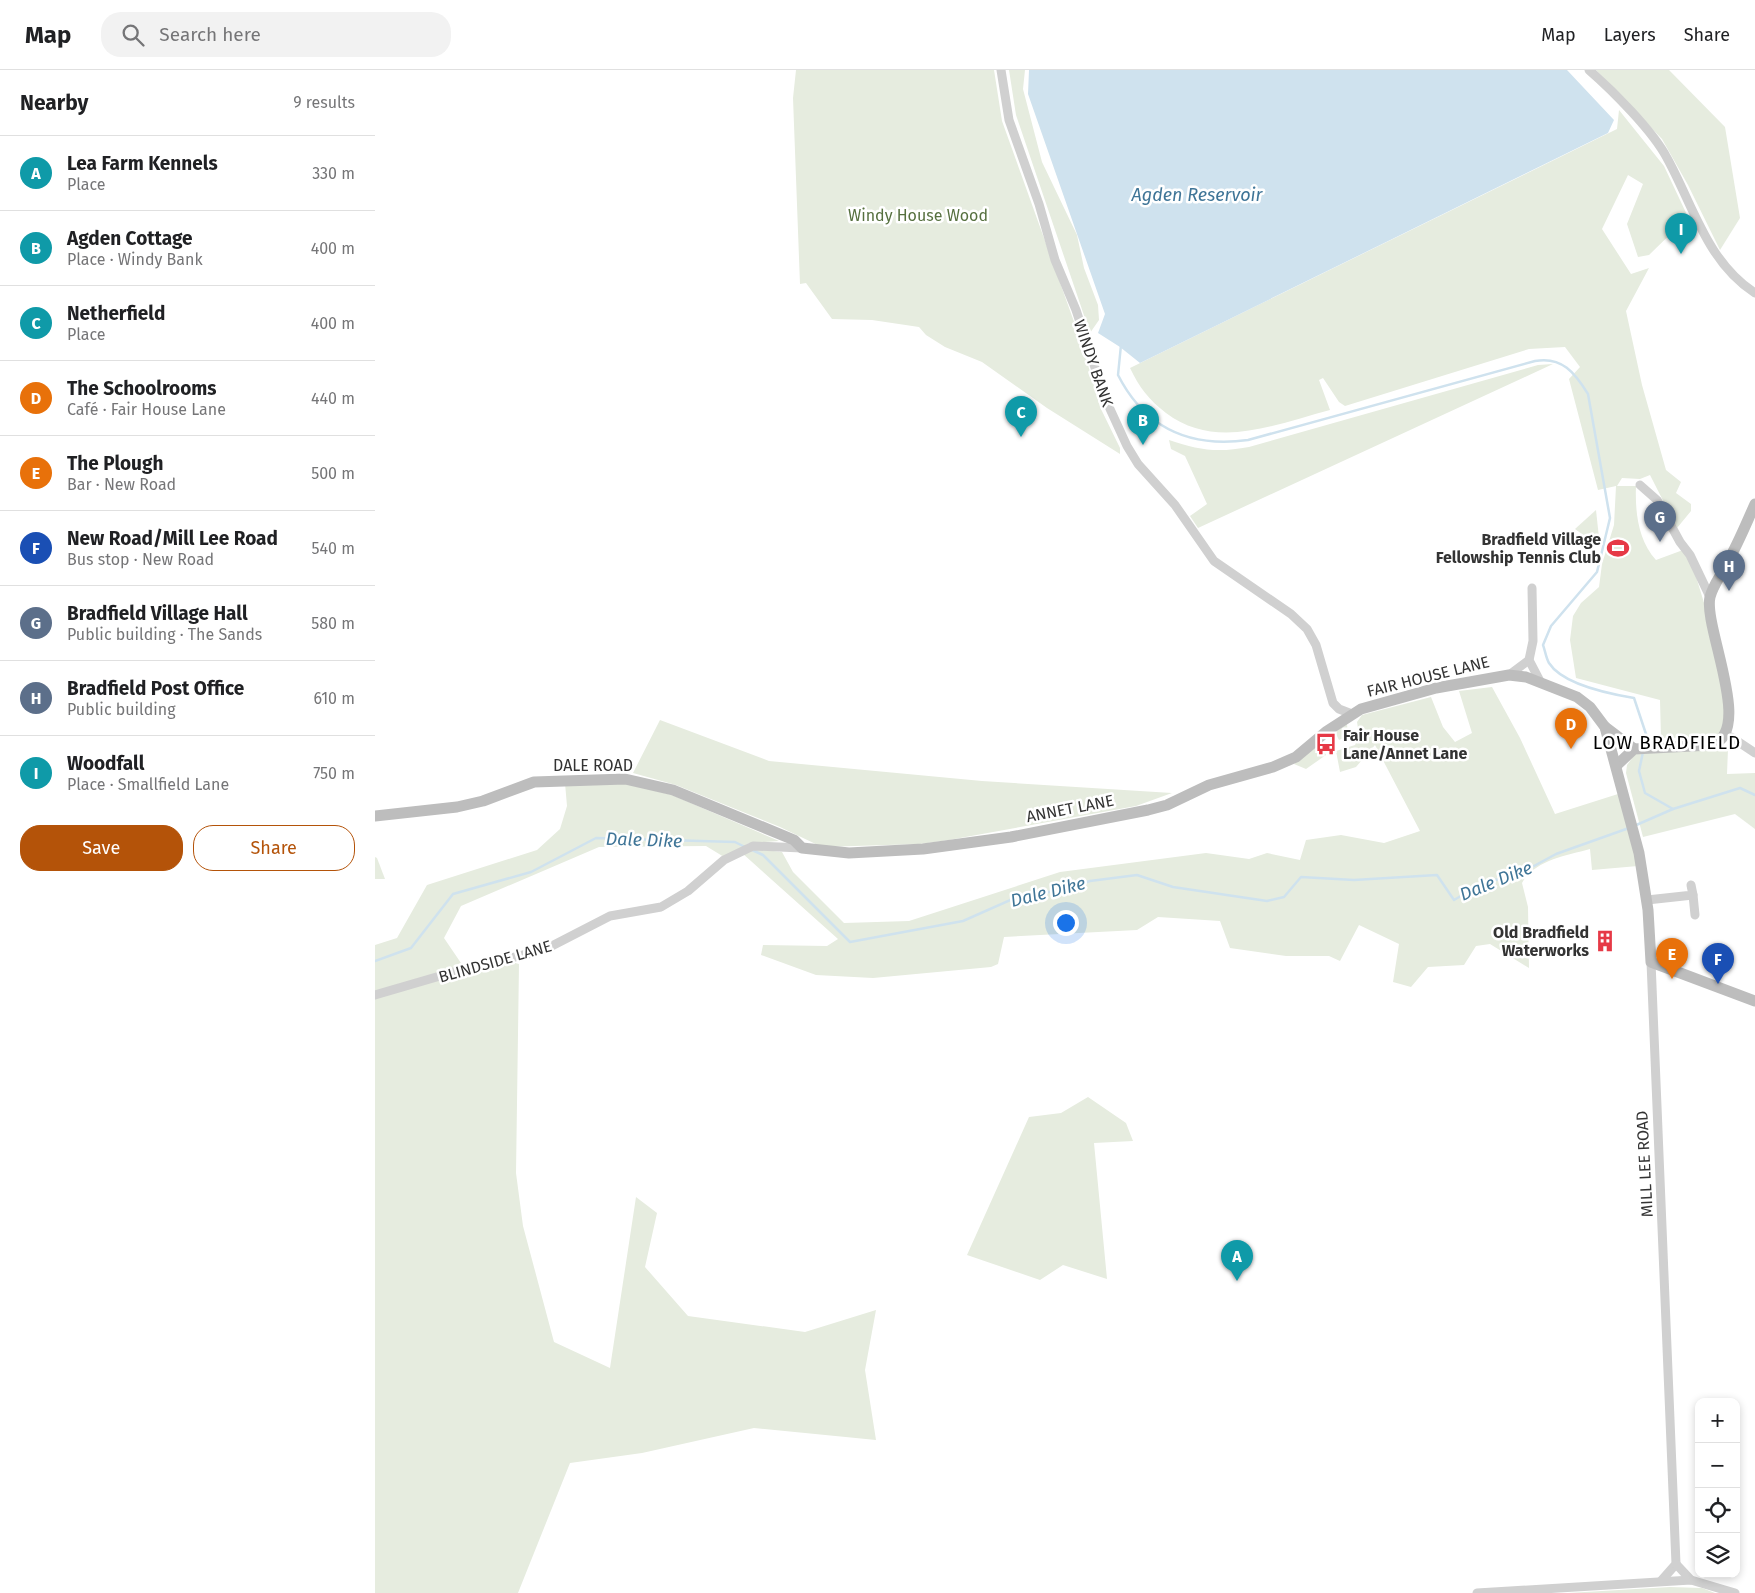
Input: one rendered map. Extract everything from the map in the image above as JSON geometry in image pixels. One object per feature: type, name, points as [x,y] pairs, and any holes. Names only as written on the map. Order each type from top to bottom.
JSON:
[{"type":"street","name":"WINDY BANK","points":[[1001,70],[1009,120],[1039,204],[1055,260],[1076,310],[1105,398],[1127,446],[1138,464],[1175,505],[1214,561],[1291,614],[1307,629],[1317,645],[1333,703],[1331,729]]},
{"type":"street","points":[[1589,70],[1604,82],[1667,156],[1713,251],[1727,268],[1755,294]]},
{"type":"street","points":[[1617,765],[1635,749],[1711,746],[1722,743],[1731,737],[1738,718],[1737,699],[1731,667],[1711,611],[1710,597],[1691,555],[1680,542],[1657,500],[1640,485]]},
{"type":"street","points":[[1710,597],[1755,504]]},
{"type":"street","points":[[1532,588],[1533,641],[1529,660],[1541,683]]},
{"type":"street","points":[[1509,675],[1529,660]]},
{"type":"street","name":"FAIR HOUSE LANE","points":[[1331,729],[1361,709],[1436,688],[1509,675],[1541,683],[1577,697],[1590,707],[1605,727],[1617,765]]},
{"type":"street","points":[[1333,703],[1339,709],[1352,714]]},
{"type":"street","points":[[1605,727],[1635,749]]},
{"type":"street","name":"ANNET LANE","points":[[802,848],[849,853],[923,849],[1011,836],[1148,810],[1167,805],[1209,785],[1273,767],[1296,757],[1331,729]]},
{"type":"street","points":[[1731,737],[1755,753]]},
{"type":"street","name":"MILL LEE ROAD","points":[[1617,765],[1639,853],[1647,900],[1676,1564]]},
{"type":"street","name":"DALE ROAD","points":[[375,816],[457,807],[483,801],[534,782],[625,779],[673,790],[794,840],[802,848]]},
{"type":"street","name":"BLINDSIDE LANE","points":[[375,995],[464,969],[544,950],[610,916],[661,907],[688,890],[724,860],[753,846],[802,848]]},
{"type":"street","points":[[1691,885],[1695,915]]},
{"type":"street","points":[[1647,900],[1693,895]]},
{"type":"street","points":[[1651,962],[1755,1001]]},
{"type":"street","points":[[1661,1581],[1676,1564],[1691,1580]]},
{"type":"street","points":[[1477,1593],[1691,1580],[1735,1593]]},
{"type":"green space","name":"Windy House Wood","points":[[796,70],[994,70],[1002,121],[1082,344],[1100,407],[1120,448],[1120,454],[1047,408],[982,362],[945,347],[926,335],[919,327],[872,320],[832,319],[806,283],[800,284],[793,98]]},
{"type":"green space","points":[[1009,70],[1025,70],[1023,89],[1042,162],[1077,235],[1084,268],[1098,305],[1099,320],[1090,333],[1016,115]]},
{"type":"green space","points":[[1596,70],[1669,70],[1725,127],[1740,218],[1720,250],[1688,185],[1662,139]]},
{"type":"green space","points":[[1619,110],[1664,166],[1688,217],[1649,255],[1638,257],[1627,224],[1643,184],[1628,175],[1602,229],[1631,274],[1649,268],[1626,311],[1642,385],[1666,470],[1681,482],[1676,493],[1691,504],[1691,511],[1677,528],[1650,475],[1640,479],[1622,478],[1617,486],[1636,486],[1637,516],[1641,535],[1656,560],[1683,550],[1690,557],[1720,655],[1729,720],[1717,737],[1661,738],[1660,700],[1576,678],[1570,640],[1573,616],[1581,603],[1599,587],[1602,564],[1614,525],[1616,486],[1598,490],[1569,379],[1580,367],[1565,347],[1529,349],[1345,406],[1339,402],[1323,378],[1319,380],[1330,410],[1268,427],[1226,432],[1205,431],[1185,424],[1166,413],[1145,393],[1130,368],[1617,129]]},
{"type":"green space","points":[[1553,364],[1198,528],[1190,516],[1207,504],[1185,456],[1171,449],[1169,440],[1189,446],[1217,450],[1249,447],[1538,365]]},
{"type":"green space","points":[[1596,510],[1600,547],[1575,529]]},
{"type":"green space","points":[[1492,687],[1520,738],[1555,814],[1618,794],[1638,866],[1592,870],[1590,849],[1551,860],[1528,875],[1522,883],[1528,907],[1529,968],[1490,944],[1476,946],[1464,965],[1428,967],[1411,987],[1393,982],[1399,944],[1359,925],[1340,961],[1329,956],[1286,956],[1230,948],[1220,921],[1158,917],[1137,930],[1004,937],[998,964],[991,967],[873,978],[816,975],[761,955],[763,945],[827,946],[838,939],[742,853],[754,849],[782,852],[793,872],[844,923],[909,921],[1060,872],[1206,853],[1249,859],[1267,853],[1300,860],[1306,840],[1341,835],[1384,843],[1420,831],[1375,745],[1356,767],[1340,772],[1336,751],[1355,745],[1359,737],[1368,734],[1367,732],[1359,734],[1357,722],[1362,715],[1431,697],[1443,727],[1455,742],[1472,733],[1459,691]]},
{"type":"green space","points":[[660,720],[769,761],[982,781],[1172,793],[1136,806],[949,840],[920,844],[822,847],[780,827],[676,785],[633,773]]},
{"type":"green space","points":[[1347,724],[1348,736],[1339,740],[1335,732]]},
{"type":"green space","points":[[1320,744],[1326,755],[1306,769],[1294,764]]},
{"type":"green space","points":[[1728,749],[1727,774],[1755,773],[1755,829],[1735,814],[1643,837],[1626,773],[1627,765],[1636,753]]},
{"type":"green space","points":[[565,783],[623,783],[672,795],[779,841],[749,843],[724,857],[706,846],[599,847],[461,906],[444,938],[463,966],[375,991],[375,945],[397,938],[427,885],[537,850],[560,829],[567,806]]},
{"type":"green space","points":[[375,857],[377,858],[385,879],[375,879]]},
{"type":"green space","points":[[508,961],[519,964],[516,1173],[523,1226],[554,1342],[610,1368],[636,1197],[657,1213],[645,1267],[688,1316],[805,1332],[876,1310],[865,1370],[876,1440],[754,1428],[642,1453],[570,1463],[518,1593],[375,1593],[375,998]]},
{"type":"green space","points":[[1088,1097],[1126,1123],[1133,1141],[1094,1143],[1107,1279],[1063,1265],[1040,1280],[967,1255],[1029,1117],[1061,1113]]},
{"type":"green space","points":[[1670,1587],[1702,1588],[1715,1593],[1568,1593]]},
{"type":"water","name":"Agden Reservoir","points":[[1029,70],[1567,70],[1614,120],[1608,133],[1140,363],[1098,333],[1105,314],[1028,94]]},
{"type":"waterway","points":[[1121,345],[1118,375],[1142,409],[1156,421],[1171,430],[1188,437],[1207,441],[1248,440],[1535,361],[1553,361],[1567,368],[1578,379],[1588,394],[1610,518],[1597,572],[1551,626],[1543,645],[1549,663],[1565,677],[1588,687],[1634,698],[1647,737],[1645,744]]},
{"type":"waterway","points":[[1643,752],[1639,771],[1645,793],[1673,809]]},
{"type":"waterway","name":"Dale Dike","points":[[1634,826],[1673,809],[1740,788],[1755,795]]},
{"type":"waterway","name":"Dale Dike","points":[[750,849],[763,855],[850,942],[963,921],[1024,894],[1061,891],[1090,881],[1137,875],[1173,887],[1267,901],[1284,897],[1301,877],[1354,880],[1437,875],[1454,900],[1483,883],[1519,874],[1556,854],[1629,828]]},
{"type":"waterway","name":"Dale Dike","points":[[375,961],[411,948],[453,894],[531,872],[596,838],[735,842],[745,847]]},
{"type":"place","name":"Woodfall","points":[[1681,254]]},
{"type":"place","name":"Netherfield","points":[[1021,437]]},
{"type":"place","name":"Agden Cottage","points":[[1143,445]]},
{"type":"place","name":"Bradfield Village Hall","points":[[1660,542]]},
{"type":"place","name":"Bradfield Village Fellowship Tennis Club","points":[[1618,548]]},
{"type":"place","name":"Bradfield Post Office","points":[[1729,591]]},
{"type":"place","name":"Fair House Lane/Annet Lane","points":[[1326,744]]},
{"type":"place","name":"The Schoolrooms","points":[[1571,749]]},
{"type":"place","name":"Old Bradfield Waterworks","points":[[1605,941]]},
{"type":"place","name":"The Plough","points":[[1672,979]]},
{"type":"place","name":"New Road/Mill Lee Road","points":[[1718,984]]},
{"type":"place","name":"Lea Farm Kennels","points":[[1237,1281]]},
{"type":"district","name":"LOW BRADFIELD","points":[[1667,742]]}]
